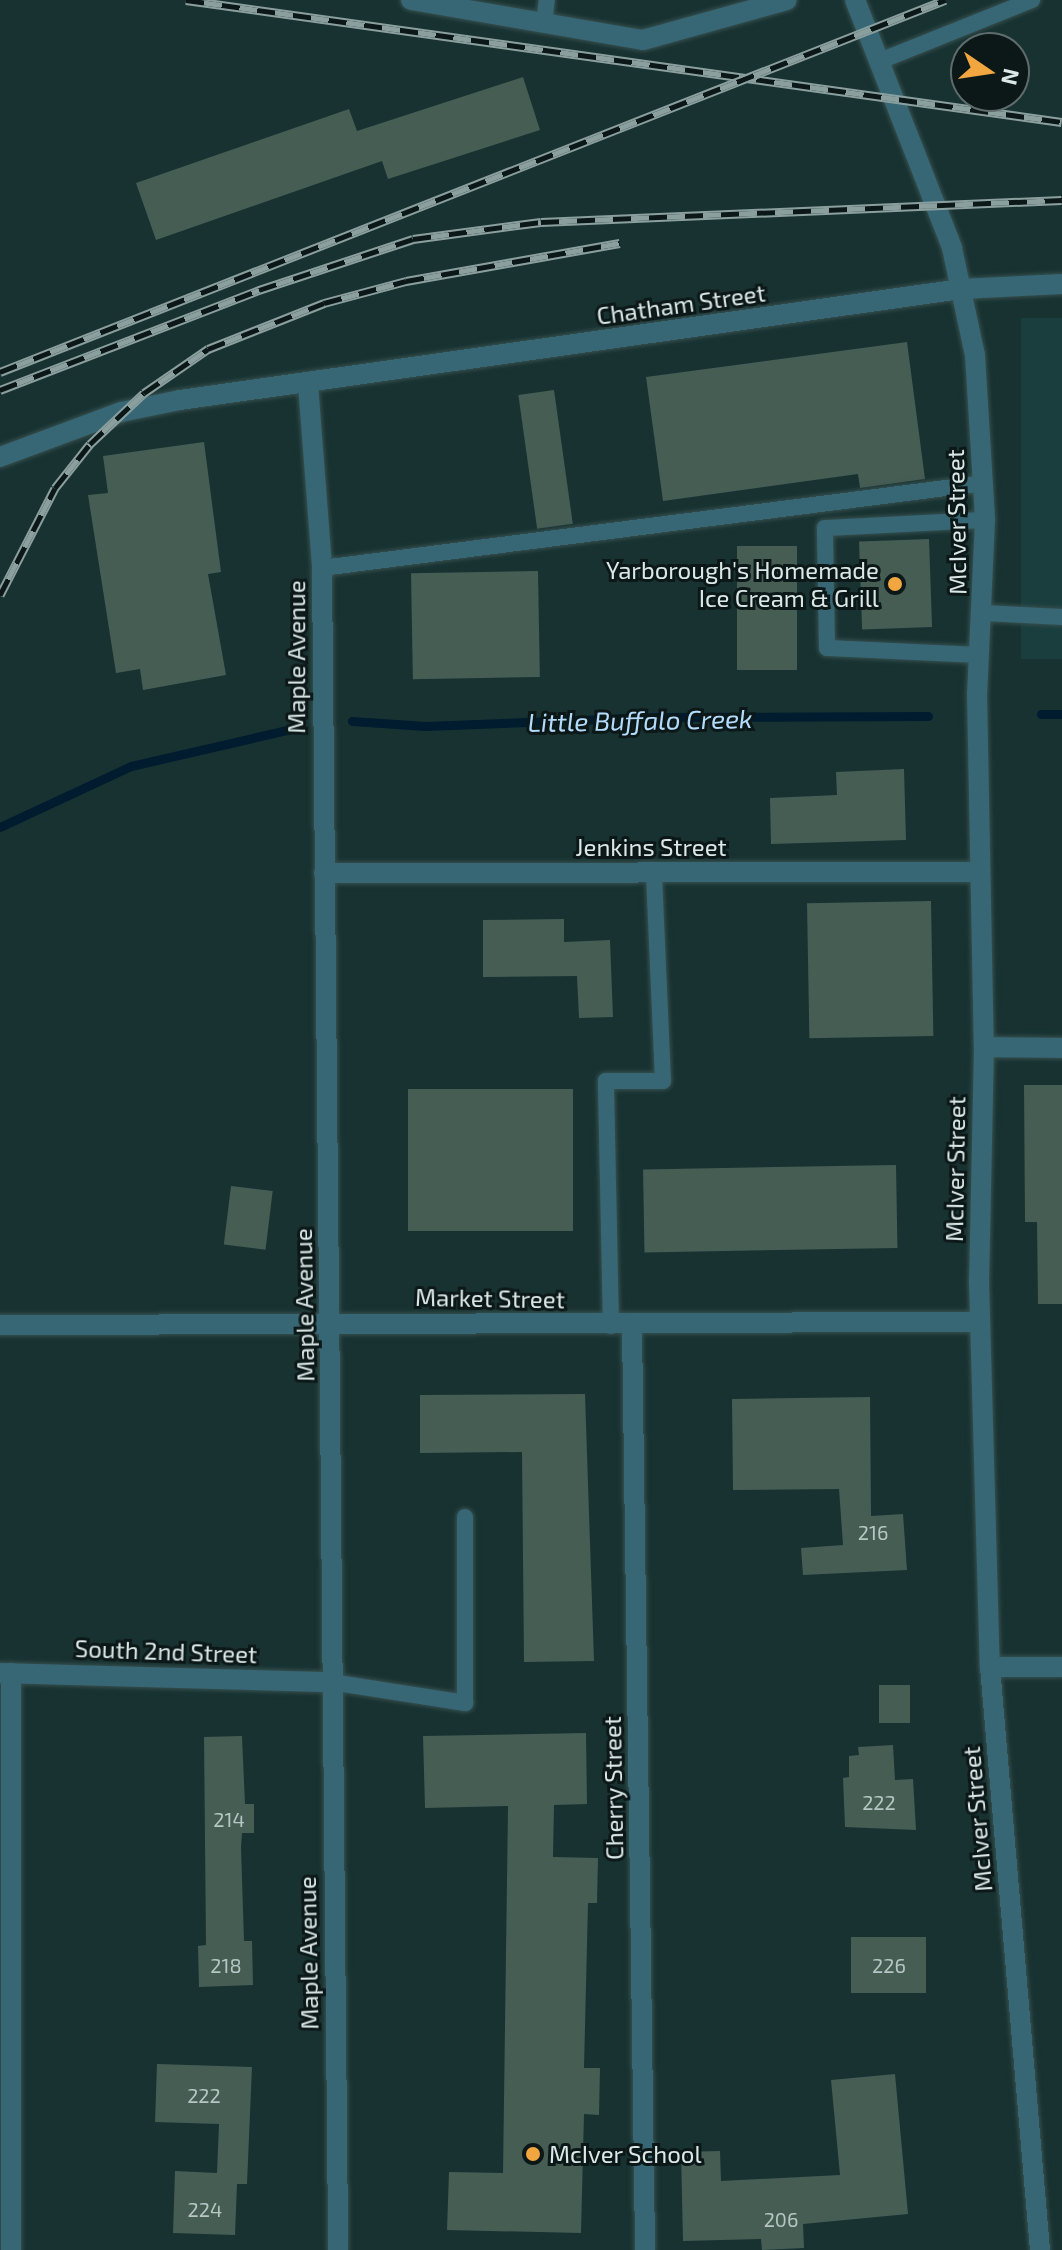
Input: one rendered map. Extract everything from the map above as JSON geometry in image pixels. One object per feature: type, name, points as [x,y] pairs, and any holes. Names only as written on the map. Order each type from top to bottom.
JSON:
[{"type":"street","points":[[411,0],[643,40],[787,0]]},
{"type":"street","name":"McIver Street","points":[[855,0],[948,237],[975,355],[985,483],[984,613],[979,655],[979,872],[984,1047],[980,1322],[990,1667],[1040,2250]]},
{"type":"street","name":"Chatham Street","points":[[308,384],[961,289],[1062,284]]},
{"type":"street","points":[[0,457],[121,412],[308,384]]},
{"type":"street","name":"Maple Avenue","points":[[308,384],[322,568],[338,2250]]},
{"type":"street","name":"Jenkins Street","points":[[324,873],[979,872]]},
{"type":"street","points":[[984,1047],[1062,1048]]},
{"type":"street","name":"Market Street","points":[[0,1325],[331,1323],[632,1326],[980,1322]]},
{"type":"street","name":"Cherry Street","points":[[632,1326],[645,2250]]},
{"type":"street","points":[[990,1667],[1062,1667]]},
{"type":"street","points":[[5,1673],[11,2250]]},
{"type":"street","name":"South 2nd Street","points":[[5,1673],[331,1682]]},
{"type":"lane","points":[[544,23],[547,0]]},
{"type":"lane","points":[[880,61],[1032,0]]},
{"type":"lane","points":[[322,568],[985,483]]},
{"type":"lane","points":[[979,655],[827,648],[825,528],[985,520]]},
{"type":"lane","points":[[984,613],[1062,617]]},
{"type":"lane","points":[[611,1326],[606,1081],[663,1081],[654,873]]},
{"type":"lane","points":[[331,1682],[465,1703],[465,1517]]},
{"type":"shaded area","points":[[1021,318],[1062,318],[1062,659],[1021,659]]},
{"type":"building","points":[[523,77],[540,130],[388,179],[382,161],[156,240],[136,183],[349,109],[357,131]]},
{"type":"building","points":[[907,342],[925,479],[860,488],[858,474],[663,501],[646,377]]},
{"type":"building","points":[[554,390],[573,524],[537,529],[518,395]]},
{"type":"building","points":[[204,442],[221,572],[208,574],[226,675],[143,690],[140,669],[116,673],[88,495],[108,493],[103,456]]},
{"type":"building","name":"Yarborough's Homemade Ice Cream & Grill","points":[[929,539],[932,627],[862,629],[859,541]]},
{"type":"building","points":[[737,546],[797,546],[797,670],[737,670]]},
{"type":"building","points":[[538,571],[540,677],[413,679],[411,573]]},
{"type":"building","points":[[904,769],[906,840],[771,844],[770,798],[837,795],[836,772]]},
{"type":"building","points":[[931,901],[933,1036],[809,1038],[807,903]]},
{"type":"building","points":[[564,919],[564,942],[610,940],[613,1017],[579,1018],[577,976],[483,977],[483,920]]},
{"type":"building","points":[[1024,1085],[1062,1085],[1062,1304],[1038,1304],[1037,1222],[1025,1222]]},
{"type":"building","points":[[408,1089],[573,1089],[573,1231],[408,1231]]},
{"type":"building","points":[[896,1165],[897,1248],[644,1252],[643,1169]]},
{"type":"building","points":[[231,1186],[273,1191],[265,1250],[224,1245]]},
{"type":"building","points":[[585,1394],[594,1661],[524,1662],[522,1452],[420,1453],[420,1395]]},
{"type":"building","points":[[870,1397],[871,1516],[903,1514],[907,1570],[803,1575],[801,1548],[843,1545],[839,1489],[733,1490],[732,1399]]},
{"type":"building","points":[[879,1685],[910,1685],[910,1723],[879,1723]]},
{"type":"building","points":[[586,1733],[587,1804],[554,1805],[553,1857],[598,1858],[597,1903],[588,1903],[584,2068],[600,2068],[599,2115],[584,2114],[581,2233],[447,2230],[449,2172],[503,2173],[508,1806],[425,1808],[423,1736]]},
{"type":"building","points":[[242,1736],[245,1804],[254,1804],[254,1833],[242,1833],[241,1848],[244,1941],[252,1941],[253,1985],[199,1987],[198,1946],[206,1945],[204,1737]]},
{"type":"building","points":[[893,1745],[895,1780],[913,1779],[916,1830],[845,1827],[843,1778],[849,1777],[849,1756],[859,1755],[858,1747]]},
{"type":"building","points":[[851,1937],[926,1937],[926,1993],[851,1993]]},
{"type":"building","points":[[157,2064],[252,2067],[247,2184],[237,2184],[235,2235],[173,2233],[175,2171],[217,2173],[219,2124],[155,2122]]},
{"type":"building","points":[[895,2074],[908,2214],[803,2224],[804,2248],[762,2250],[761,2239],[683,2241],[681,2152],[720,2151],[721,2181],[840,2175],[831,2080]]},
{"type":"waterway","name":"Little Buffalo Creek","points":[[1041,714],[1062,714]]},
{"type":"waterway","name":"Little Buffalo Creek","points":[[352,721],[425,726],[657,717],[928,716]]},
{"type":"waterway","name":"Little Buffalo Creek","points":[[0,827],[131,766],[300,727]]},
{"type":"railway","points":[[186,0],[1062,122]]},
{"type":"railway","points":[[0,372],[945,0]]},
{"type":"railway","points":[[0,390],[259,290],[413,239],[541,222],[1062,200]]},
{"type":"railway","points":[[0,595],[55,488],[90,444],[144,393],[208,349],[324,303],[406,281],[620,243]]},
{"type":"place","name":"Yarborough's Homemade Ice Cream & Grill","points":[[895,584]]},
{"type":"place","name":"McIver School","points":[[533,2154]]}]
